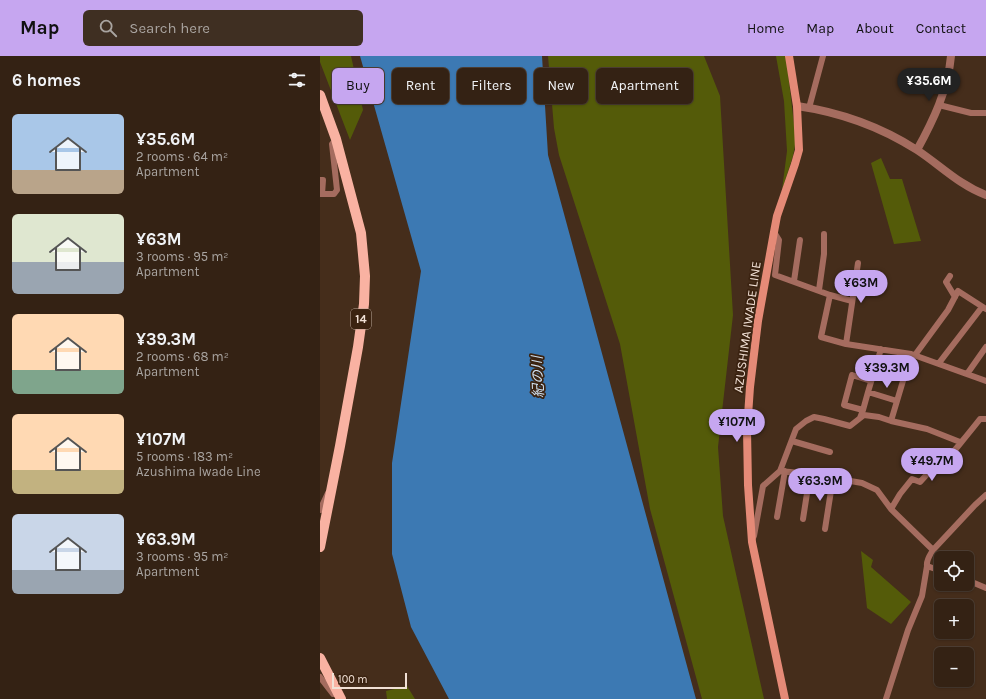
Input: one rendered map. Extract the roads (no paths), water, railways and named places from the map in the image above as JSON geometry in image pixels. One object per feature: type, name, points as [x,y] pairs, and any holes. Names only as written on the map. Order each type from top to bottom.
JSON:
[{"type":"main road","name":"AZUSHIMA IWADE LINE","points":[[784,699],[752,542],[748,485],[748,430],[750,394],[758,321],[774,232],[777,216],[799,150],[797,106],[789,56]]},
{"type":"main road","name":"14","points":[[320,95],[336,139],[361,233],[365,276],[364,304],[358,347],[332,492],[320,547]]},
{"type":"main road","points":[[320,658],[340,696]]},
{"type":"street","points":[[809,108],[822,56]]},
{"type":"street","points":[[917,150],[929,129],[946,86],[951,56]]},
{"type":"street","points":[[939,104],[971,113],[986,113]]},
{"type":"street","points":[[797,106],[856,120],[874,127],[917,150],[951,176],[974,190],[986,195]]},
{"type":"street","points":[[320,180],[323,180],[321,194],[334,194],[337,190],[332,144],[336,139]]},
{"type":"street","points":[[774,232],[779,240],[776,275],[830,295],[852,301]]},
{"type":"street","points":[[819,290],[824,254],[824,234]]},
{"type":"street","points":[[794,282],[800,240]]},
{"type":"street","points":[[846,344],[858,263]]},
{"type":"street","points":[[950,276],[946,282],[955,297]]},
{"type":"street","points":[[891,422],[913,355],[948,310],[958,291],[984,308],[939,364]]},
{"type":"street","points":[[830,295],[820,337],[846,344],[913,355],[986,381]]},
{"type":"street","points":[[967,374],[986,347]]},
{"type":"street","points":[[860,418],[881,349]]},
{"type":"street","points":[[863,410],[844,405],[852,376],[871,381]]},
{"type":"street","points":[[868,392],[897,402]]},
{"type":"street","points":[[777,517],[783,471],[796,429],[814,417],[850,426],[864,415],[879,417],[891,422],[927,429],[960,442]]},
{"type":"street","points":[[891,509],[912,478],[920,482],[930,471],[938,471],[960,442],[966,438],[980,420],[986,419]]},
{"type":"street","points":[[792,441],[830,452]]},
{"type":"street","points":[[752,542],[763,486],[783,471],[862,483],[877,490],[891,509],[933,550]]},
{"type":"street","points":[[803,519],[810,474]]},
{"type":"street","points":[[825,529],[833,478]]},
{"type":"street","points":[[320,510],[328,493],[332,492]]},
{"type":"street","points":[[885,699],[908,630],[922,596],[927,566],[926,562],[933,550],[986,495]]},
{"type":"street","points":[[927,566],[934,568]]},
{"type":"street","points":[[974,583],[986,588]]},
{"type":"street","points":[[320,677],[333,694],[340,696]]},
{"type":"water","name":"紀の川","points":[[360,56],[542,56],[543,68],[534,68],[534,104],[545,104],[548,155],[696,699],[449,699],[411,627],[392,554],[392,463],[421,271],[374,104],[384,104],[384,68],[363,68]]}]
